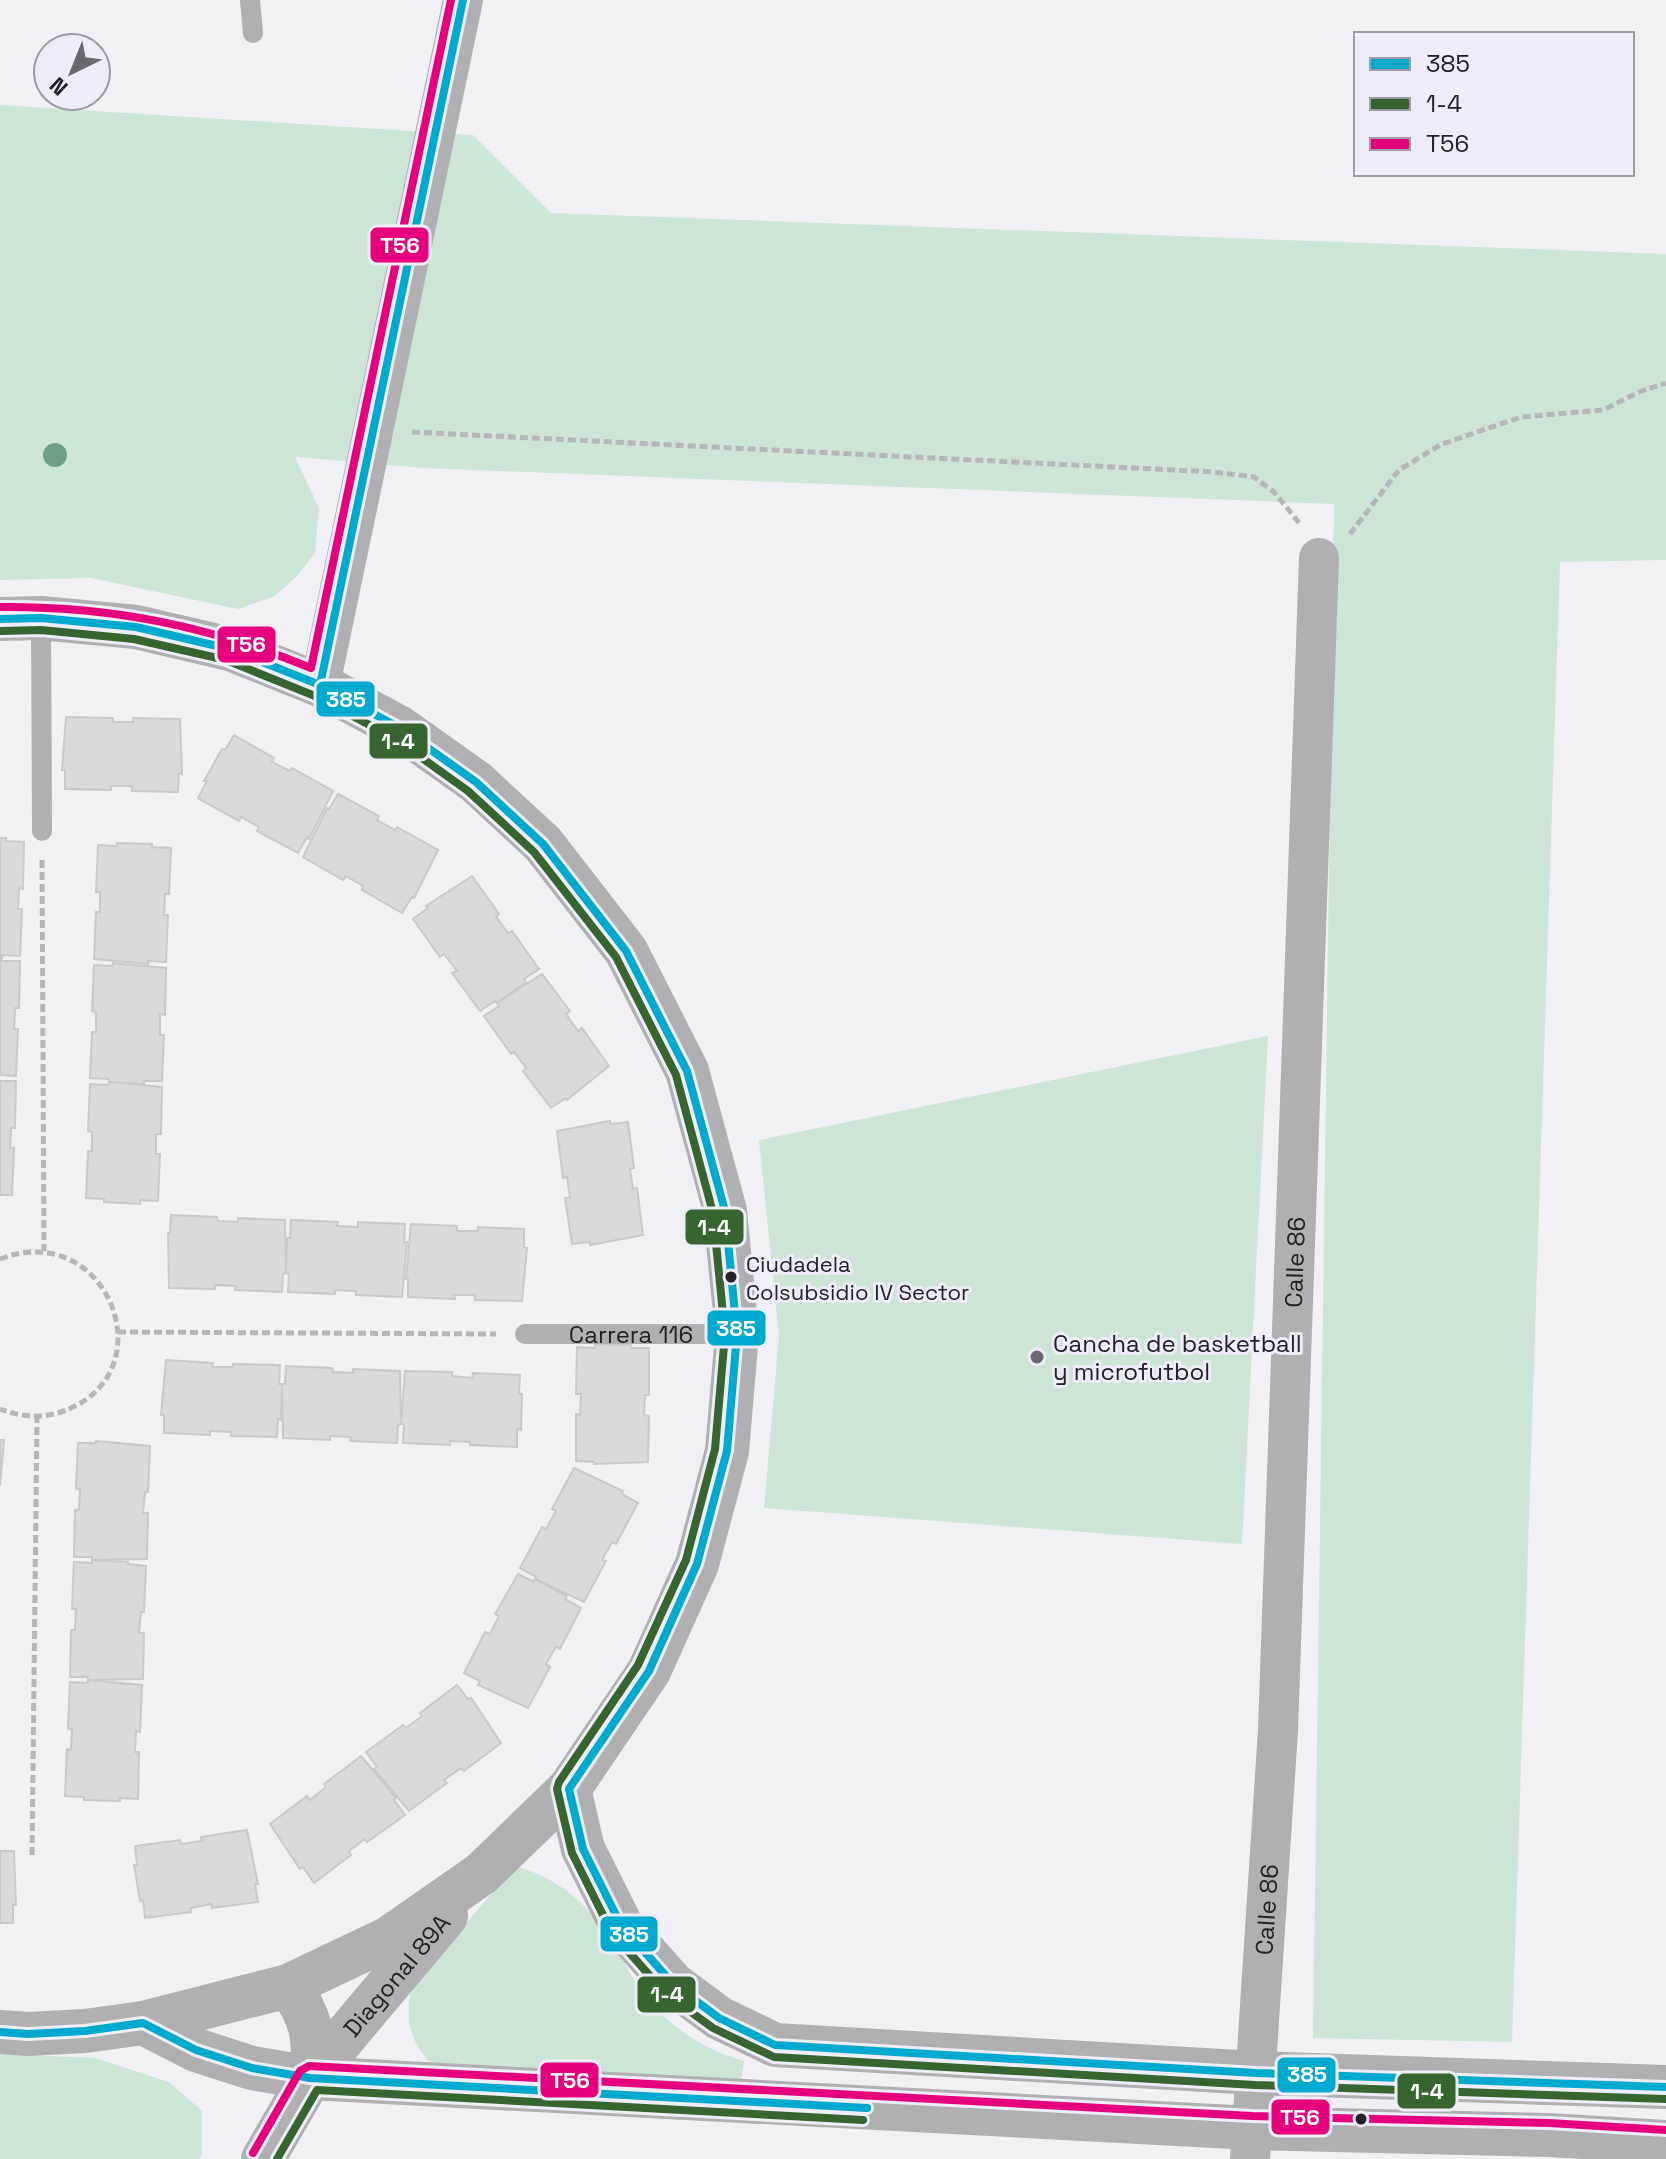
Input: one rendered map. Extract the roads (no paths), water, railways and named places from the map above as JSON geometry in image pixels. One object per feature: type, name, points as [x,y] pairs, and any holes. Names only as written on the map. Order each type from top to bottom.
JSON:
[{"type":"street","points":[[320,685],[463,0]]},
{"type":"street","name":"Calle 86","points":[[1251,2143],[1278,1730],[1319,558]]},
{"type":"street","name":"Diagonal 89A","points":[[20,619],[136,627],[230,649],[320,685],[400,728],[476,782],[543,844],[626,951],[687,1071],[725,1211],[737,1334],[727,1451],[697,1564],[649,1671],[569,1789],[481,1874],[310,2078],[263,2159]]},
{"type":"street","points":[[569,1789],[583,1849],[621,1925],[673,1984],[719,2018],[775,2045],[1256,2073],[1666,2087]]},
{"type":"street","name":"Diagonal 89A","points":[[143,2023],[288,1986],[389,1938],[481,1874]]},
{"type":"street","points":[[288,1986],[309,2019],[314,2048],[310,2078]]},
{"type":"street","points":[[0,2032],[85,2031],[143,2023],[210,2055],[252,2068],[310,2078],[1251,2143],[1549,2135],[1666,2142]]},
{"type":"lane","points":[[250,0],[253,33]]},
{"type":"lane","points":[[20,619],[42,831]]},
{"type":"lane","name":"Carrera 116","points":[[525,1334],[737,1334]]},
{"type":"place","name":"Ciudadela Colsubsidio IV Sector","points":[[731,1277]]},
{"type":"place","name":"Cancha de basketball y microfutbol","points":[[1037,1357]]}]
